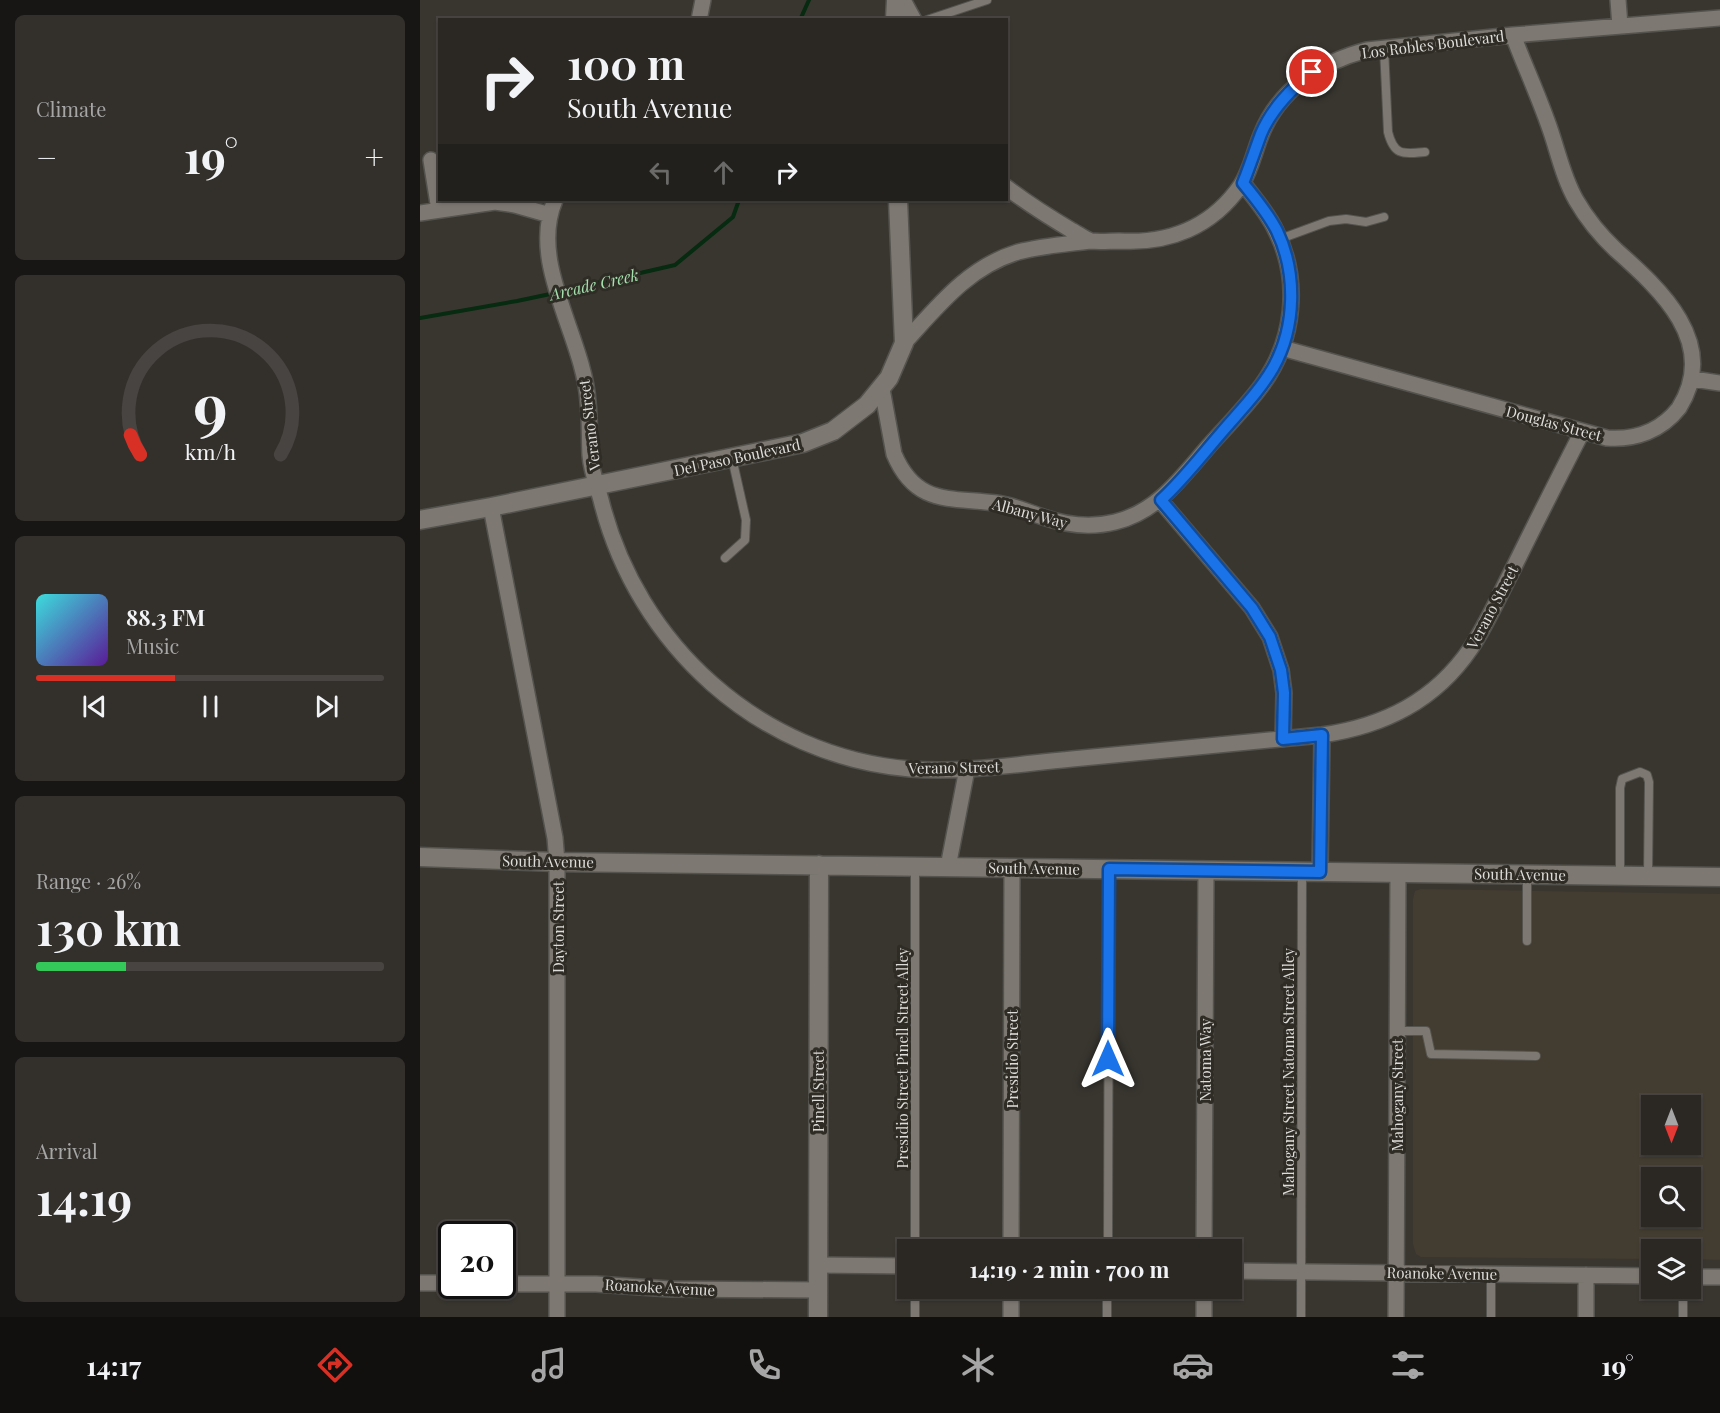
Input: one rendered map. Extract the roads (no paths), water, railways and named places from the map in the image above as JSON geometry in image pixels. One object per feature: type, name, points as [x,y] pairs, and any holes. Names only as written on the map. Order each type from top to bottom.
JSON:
[{"type":"street","points":[[699,18],[703,0]]},
{"type":"street","points":[[895,18],[896,0]]},
{"type":"street","points":[[903,0],[913,18]]},
{"type":"street","points":[[1618,0],[1620,26]]},
{"type":"street","name":"Los Robles Boulevard","points":[[904,343],[963,281],[981,268],[1019,252],[1091,241],[1150,241],[1181,234],[1216,214],[1243,183],[1262,132],[1271,115],[1297,84],[1329,62],[1348,55],[1383,48],[1720,18]]},
{"type":"street","name":"Douglas Street","points":[[1282,348],[1582,432],[1616,438],[1635,436],[1653,430],[1676,412],[1686,397],[1693,379],[1695,357],[1692,338],[1679,312],[1644,273],[1601,235],[1577,201],[1560,163],[1551,132],[1513,35]]},
{"type":"street","points":[[431,160],[439,210]]},
{"type":"street","name":"Albany Way","points":[[882,389],[894,454],[908,478],[931,495],[950,500],[1002,503],[1063,523],[1084,526],[1114,522],[1134,516],[1161,500],[1257,392],[1274,366],[1282,348],[1289,322],[1291,281],[1280,239],[1266,213],[1243,183]]},
{"type":"street","points":[[1008,188],[1033,207],[1091,241]]},
{"type":"street","name":"Verano Street","points":[[555,201],[550,215],[547,244],[549,264],[569,323],[588,395],[591,430],[590,456],[617,552],[645,606],[678,650],[717,689],[778,730],[846,757],[906,769],[967,769],[1322,735],[1366,727],[1404,710],[1421,699],[1459,664],[1482,628],[1582,432]]},
{"type":"street","name":"Del Paso Boulevard","points":[[420,520],[803,443],[833,431],[867,405],[882,389],[890,378],[904,343],[898,201]]},
{"type":"street","points":[[420,213],[495,202],[550,215]]},
{"type":"street","points":[[1693,379],[1720,383]]},
{"type":"street","points":[[1161,500],[1252,608],[1270,637],[1278,659],[1282,681],[1283,739]]},
{"type":"street","name":"Dayton Street","points":[[491,507],[553,826],[557,862],[557,1317]]},
{"type":"street","points":[[1311,872],[1322,735]]},
{"type":"street","points":[[948,867],[967,769]]},
{"type":"street","name":"South Avenue","points":[[420,857],[557,862],[1720,877]]},
{"type":"street","name":"Pinell Street","points":[[818,1317],[819,865]]},
{"type":"street","name":"Presidio Street","points":[[1011,1239],[1012,868]]},
{"type":"street","name":"Natoma Way","points":[[1204,1239],[1206,870]]},
{"type":"street","name":"Mahogany Street","points":[[1396,1317],[1398,873]]},
{"type":"street","points":[[818,1265],[897,1266]]},
{"type":"street","name":"Roanoke Avenue","points":[[1242,1271],[1641,1276]]},
{"type":"street","points":[[1586,1275],[1586,1317]]},
{"type":"street","points":[[1701,1277],[1720,1277]]},
{"type":"street","points":[[420,1283],[438,1283]]},
{"type":"street","name":"Roanoke Avenue","points":[[516,1284],[596,1284],[670,1290],[818,1290]]},
{"type":"street","points":[[1011,1299],[1011,1317]]},
{"type":"street","points":[[1204,1299],[1204,1317]]},
{"type":"lane","points":[[933,18],[987,0]]},
{"type":"lane","points":[[1383,48],[1388,132],[1391,145],[1405,154],[1425,152]]},
{"type":"lane","points":[[1280,239],[1329,221],[1346,219],[1366,222],[1383,217]]},
{"type":"lane","points":[[725,558],[745,540],[746,520],[732,458]]},
{"type":"lane","points":[[1620,876],[1620,788],[1622,779],[1640,772],[1647,775],[1649,782],[1648,876]]},
{"type":"lane","name":"Presidio Street Pinell Street Alley","points":[[915,866],[915,1239]]},
{"type":"lane","points":[[1108,1239],[1109,869]]},
{"type":"lane","name":"Mahogany Street Natoma Street Alley","points":[[1301,1317],[1311,872]]},
{"type":"lane","points":[[1527,874],[1527,941]]},
{"type":"lane","points":[[1397,1030],[1426,1031],[1431,1054],[1536,1056]]},
{"type":"lane","points":[[1491,1274],[1491,1317]]},
{"type":"lane","points":[[915,1299],[915,1317]]},
{"type":"lane","points":[[1107,1299],[1107,1317]]},
{"type":"lane","points":[[1683,1299],[1683,1317]]},
{"type":"waterway","name":"Arcade Creek","points":[[801,18],[809,0]]},
{"type":"waterway","name":"Arcade Creek","points":[[562,291],[675,265],[733,217],[739,201]]},
{"type":"waterway","name":"Arcade Creek","points":[[420,318],[555,293]]}]
